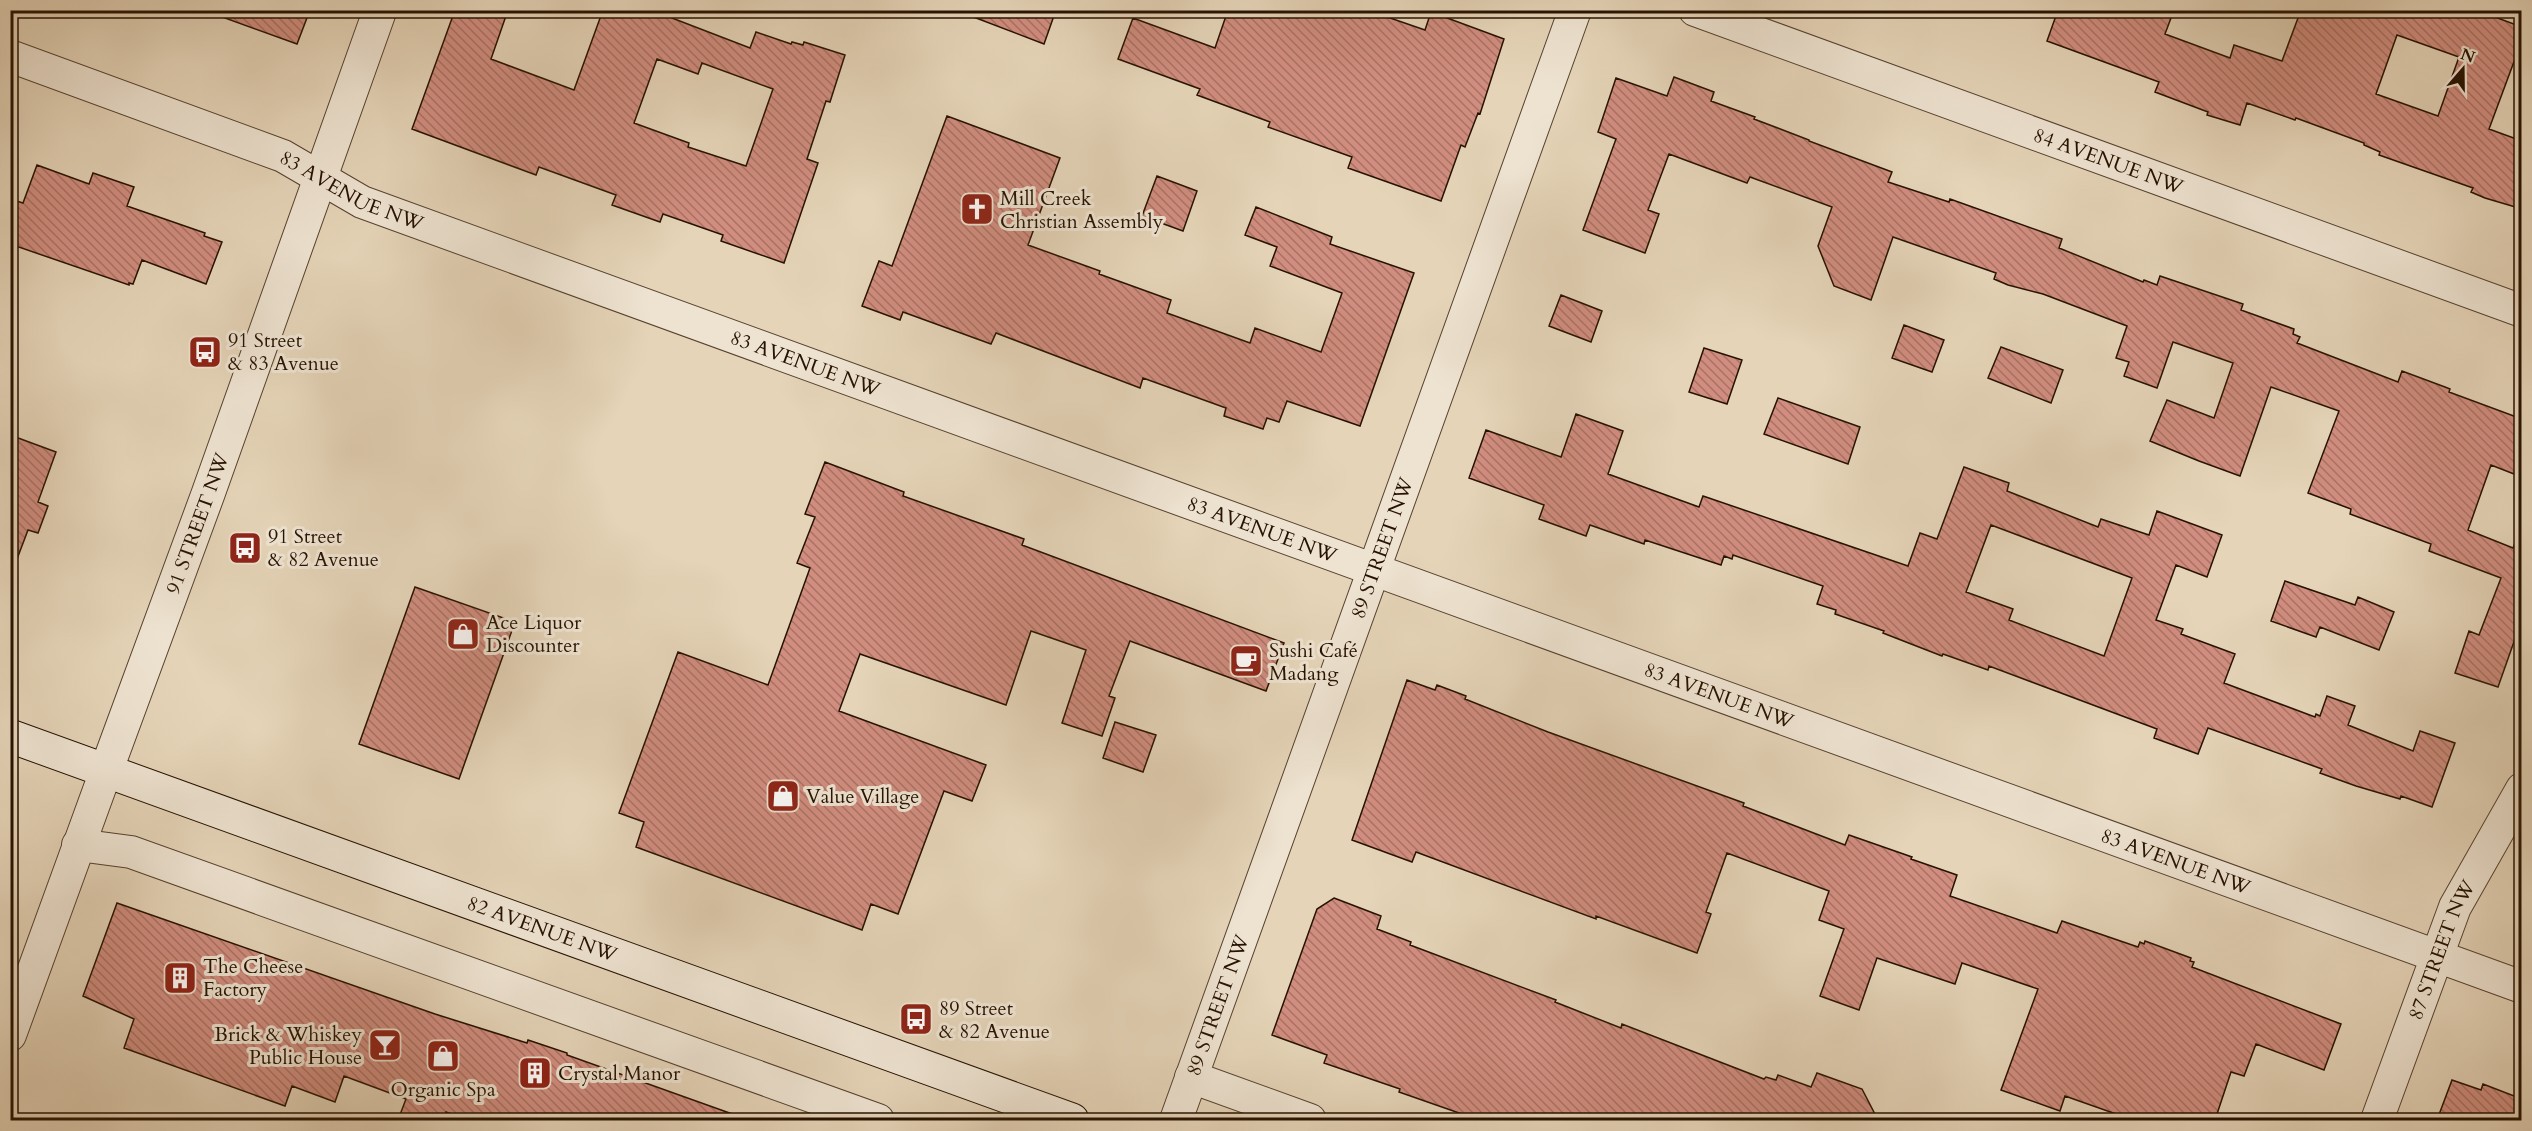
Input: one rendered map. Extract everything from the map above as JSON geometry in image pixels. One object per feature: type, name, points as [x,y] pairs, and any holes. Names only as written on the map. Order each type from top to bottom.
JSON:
[{"type":"main road","name":"91 STREET NW","points":[[106,771],[381,10]]},
{"type":"main road","name":"82 AVENUE NW","points":[[10,736],[1072,1120]]},
{"type":"street","name":"89 STREET NW","points":[[1176,1120],[1375,572],[1575,10]]},
{"type":"street","name":"84 AVENUE NW","points":[[1695,10],[2522,311]]},
{"type":"street","name":"83 AVENUE NW","points":[[10,56],[283,156],[362,202],[2522,987]]},
{"type":"street","name":"91 STREET NW","points":[[10,1035],[106,771]]},
{"type":"street","name":"87 STREET NW","points":[[2377,1120],[2455,907],[2522,789]]},
{"type":"street","points":[[78,845],[131,852],[878,1120]]},
{"type":"street","points":[[1191,1077],[1310,1120]]},
{"type":"building","points":[[215,10],[310,10],[297,44],[214,14]]},
{"type":"building","points":[[455,10],[508,10],[491,59],[574,90],[603,10],[674,10],[672,18],[750,48],[756,32],[791,44],[792,42],[803,45],[804,42],[845,55],[830,102],[826,101],[807,159],[818,163],[784,263],[721,241],[723,235],[663,214],[660,222],[612,205],[616,195],[539,167],[536,175],[412,129]],"holes":[[[657,59],[698,74],[702,63],[773,89],[746,166],[688,147],[689,143],[634,123]]]},
{"type":"building","points":[[964,10],[1056,10],[1044,44],[963,13]]},
{"type":"building","points":[[1228,10],[1367,10],[1425,30],[1431,12],[1504,39],[1480,114],[1478,113],[1465,147],[1461,145],[1441,201],[1348,168],[1352,157],[1268,127],[1270,122],[1197,95],[1200,89],[1118,59],[1133,18],[1215,48]]},
{"type":"building","points":[[2058,10],[2174,10],[2165,34],[2230,58],[2234,45],[2282,61],[2301,10],[2476,10],[2522,27],[2522,40],[2489,129],[2522,141],[2522,209],[2485,198],[2471,192],[2473,188],[2379,155],[2380,152],[2364,143],[2247,103],[2240,125],[2207,115],[2208,112],[2155,92],[2159,82],[2047,41]],"holes":[[[2397,35],[2459,57],[2438,116],[2376,94]]]},
{"type":"building","points":[[1674,77],[1714,92],[1711,101],[1892,172],[1888,182],[1949,202],[1950,199],[2062,239],[2059,248],[2143,282],[2144,280],[2157,285],[2160,276],[2243,304],[2241,310],[2294,329],[2293,334],[2300,337],[2297,343],[2398,382],[2402,371],[2450,389],[2449,392],[2522,419],[2522,452],[2514,474],[2491,465],[2468,530],[2513,548],[2522,531],[2522,619],[2498,687],[2455,673],[2469,631],[2479,635],[2501,578],[2429,551],[2431,544],[2350,514],[2351,509],[2308,493],[2339,411],[2271,387],[2240,476],[2199,461],[2150,441],[2167,400],[2214,418],[2233,363],[2173,342],[2157,388],[2124,376],[2129,362],[2116,358],[2127,326],[2043,294],[2008,285],[1994,279],[1996,273],[1893,237],[1871,300],[1834,286],[1818,246],[1832,207],[1750,177],[1747,183],[1669,154],[1648,210],[1659,214],[1645,253],[1583,230],[1616,139],[1598,132],[1616,78],[1667,96]]},
{"type":"building","points":[[947,116],[1060,158],[1028,245],[1171,300],[1167,313],[1250,343],[1255,328],[1321,352],[1342,293],[1270,266],[1277,247],[1245,235],[1256,207],[1332,237],[1330,244],[1414,273],[1360,426],[1287,401],[1279,422],[1267,418],[1263,429],[1224,416],[1226,408],[1143,378],[1140,388],[996,333],[991,344],[903,312],[900,320],[862,306],[879,261],[892,266]]},
{"type":"building","points":[[37,165],[89,184],[93,173],[134,187],[127,206],[205,233],[204,236],[222,242],[206,284],[142,260],[133,284],[129,283],[129,285],[10,244],[10,199],[23,203]]},
{"type":"building","points":[[1157,176],[1197,191],[1183,231],[1142,216]]},
{"type":"building","points":[[1561,295],[1602,311],[1591,342],[1549,326]]},
{"type":"building","points":[[1904,325],[1944,340],[1932,372],[1892,358]]},
{"type":"building","points":[[2001,347],[2063,370],[2051,403],[1988,378]]},
{"type":"building","points":[[1704,348],[1742,360],[1727,404],[1689,392]]},
{"type":"building","points":[[1778,398],[1860,427],[1848,464],[1764,434]]},
{"type":"building","points":[[1576,414],[1623,431],[1608,474],[1699,507],[1703,496],[1908,566],[1920,533],[1937,539],[1964,467],[2009,483],[2007,491],[2098,527],[2101,519],[2149,535],[2157,511],[2222,535],[2207,577],[2176,565],[2156,620],[2183,629],[2181,634],[2235,654],[2224,683],[2315,717],[2316,714],[2320,716],[2327,696],[2355,706],[2348,725],[2413,751],[2420,731],[2455,743],[2432,807],[2401,796],[2400,799],[2356,786],[2320,773],[2322,769],[2208,728],[2198,754],[2154,738],[2157,729],[1989,666],[1988,670],[1943,654],[1942,656],[1883,633],[1884,631],[1835,614],[1836,610],[1817,604],[1823,586],[1733,555],[1732,559],[1724,556],[1721,565],[1645,540],[1644,544],[1590,525],[1586,536],[1539,519],[1544,505],[1469,478],[1486,430],[1561,457]],"holes":[[[1991,525],[2132,578],[2104,656],[2009,620],[2013,609],[1966,592]]]},
{"type":"building","points":[[10,435],[56,452],[38,502],[48,506],[38,533],[28,530],[14,567],[10,567]]},
{"type":"building","points":[[825,462],[904,492],[903,496],[1024,539],[1022,545],[1284,643],[1266,691],[1130,641],[1109,696],[1115,698],[1102,736],[1062,723],[1086,650],[1031,631],[1006,705],[860,654],[839,711],[986,765],[972,801],[944,791],[898,914],[871,904],[862,930],[636,847],[644,822],[619,813],[678,652],[768,685],[810,568],[797,563],[815,517],[805,514]]},
{"type":"building","points":[[2285,581],[2355,605],[2358,597],[2394,612],[2379,650],[2320,627],[2316,637],[2271,621]]},
{"type":"building","points":[[415,587],[515,622],[459,779],[359,744]]},
{"type":"building","points":[[1407,680],[1435,690],[1437,685],[1466,696],[1465,699],[1548,732],[1744,803],[1743,806],[1845,845],[1849,835],[1912,857],[1911,859],[1957,875],[1950,896],[2057,933],[2062,921],[2138,947],[2140,942],[2144,944],[2145,941],[2191,958],[2190,961],[2194,962],[2192,967],[2341,1024],[2324,1070],[2256,1044],[2244,1076],[2231,1072],[2215,1120],[2133,1120],[2065,1096],[2060,1111],[2001,1090],[2038,989],[1962,963],[1955,984],[1877,958],[1859,1010],[1820,996],[1844,929],[1819,920],[1829,891],[1727,853],[1706,912],[1711,914],[1697,953],[1596,916],[1596,919],[1416,852],[1412,862],[1352,840]]},
{"type":"building","points":[[1115,722],[1156,735],[1143,772],[1103,758]]},
{"type":"building","points":[[1334,898],[1381,916],[1377,929],[1411,942],[1410,945],[1556,1000],[1555,1002],[1621,1028],[1622,1024],[1764,1079],[1766,1077],[1776,1080],[1778,1075],[1811,1087],[1817,1073],[1862,1089],[1878,1120],[1479,1120],[1399,1092],[1400,1089],[1324,1063],[1327,1055],[1272,1035],[1317,909]]},
{"type":"building","points":[[117,903],[435,1014],[567,1053],[567,1055],[738,1116],[737,1120],[468,1120],[446,1112],[443,1120],[398,1120],[406,1099],[344,1076],[335,1102],[292,1086],[285,1106],[124,1048],[134,1019],[83,996]]},
{"type":"building","points":[[2452,1080],[2481,1090],[2483,1084],[2522,1099],[2522,1120],[2437,1120]]},
{"type":"place","name":"Mill Creek Christian Assembly","points":[[977,209]]},
{"type":"place","name":"91 Street & 83 Avenue","points":[[205,352]]},
{"type":"place","name":"91 Street & 82 Avenue","points":[[245,548]]},
{"type":"place","name":"Ace Liquor Discounter","points":[[463,634]]},
{"type":"place","name":"Sushi Café Madang","points":[[1246,661]]},
{"type":"place","name":"Value Village","points":[[783,796]]},
{"type":"place","name":"The Cheese Factory","points":[[180,978]]},
{"type":"place","name":"89 Street & 82 Avenue","points":[[916,1019]]},
{"type":"place","name":"Brick & Whiskey Public House","points":[[385,1045]]},
{"type":"place","name":"Organic Spa","points":[[443,1056]]},
{"type":"place","name":"Crystal Manor","points":[[535,1073]]}]
